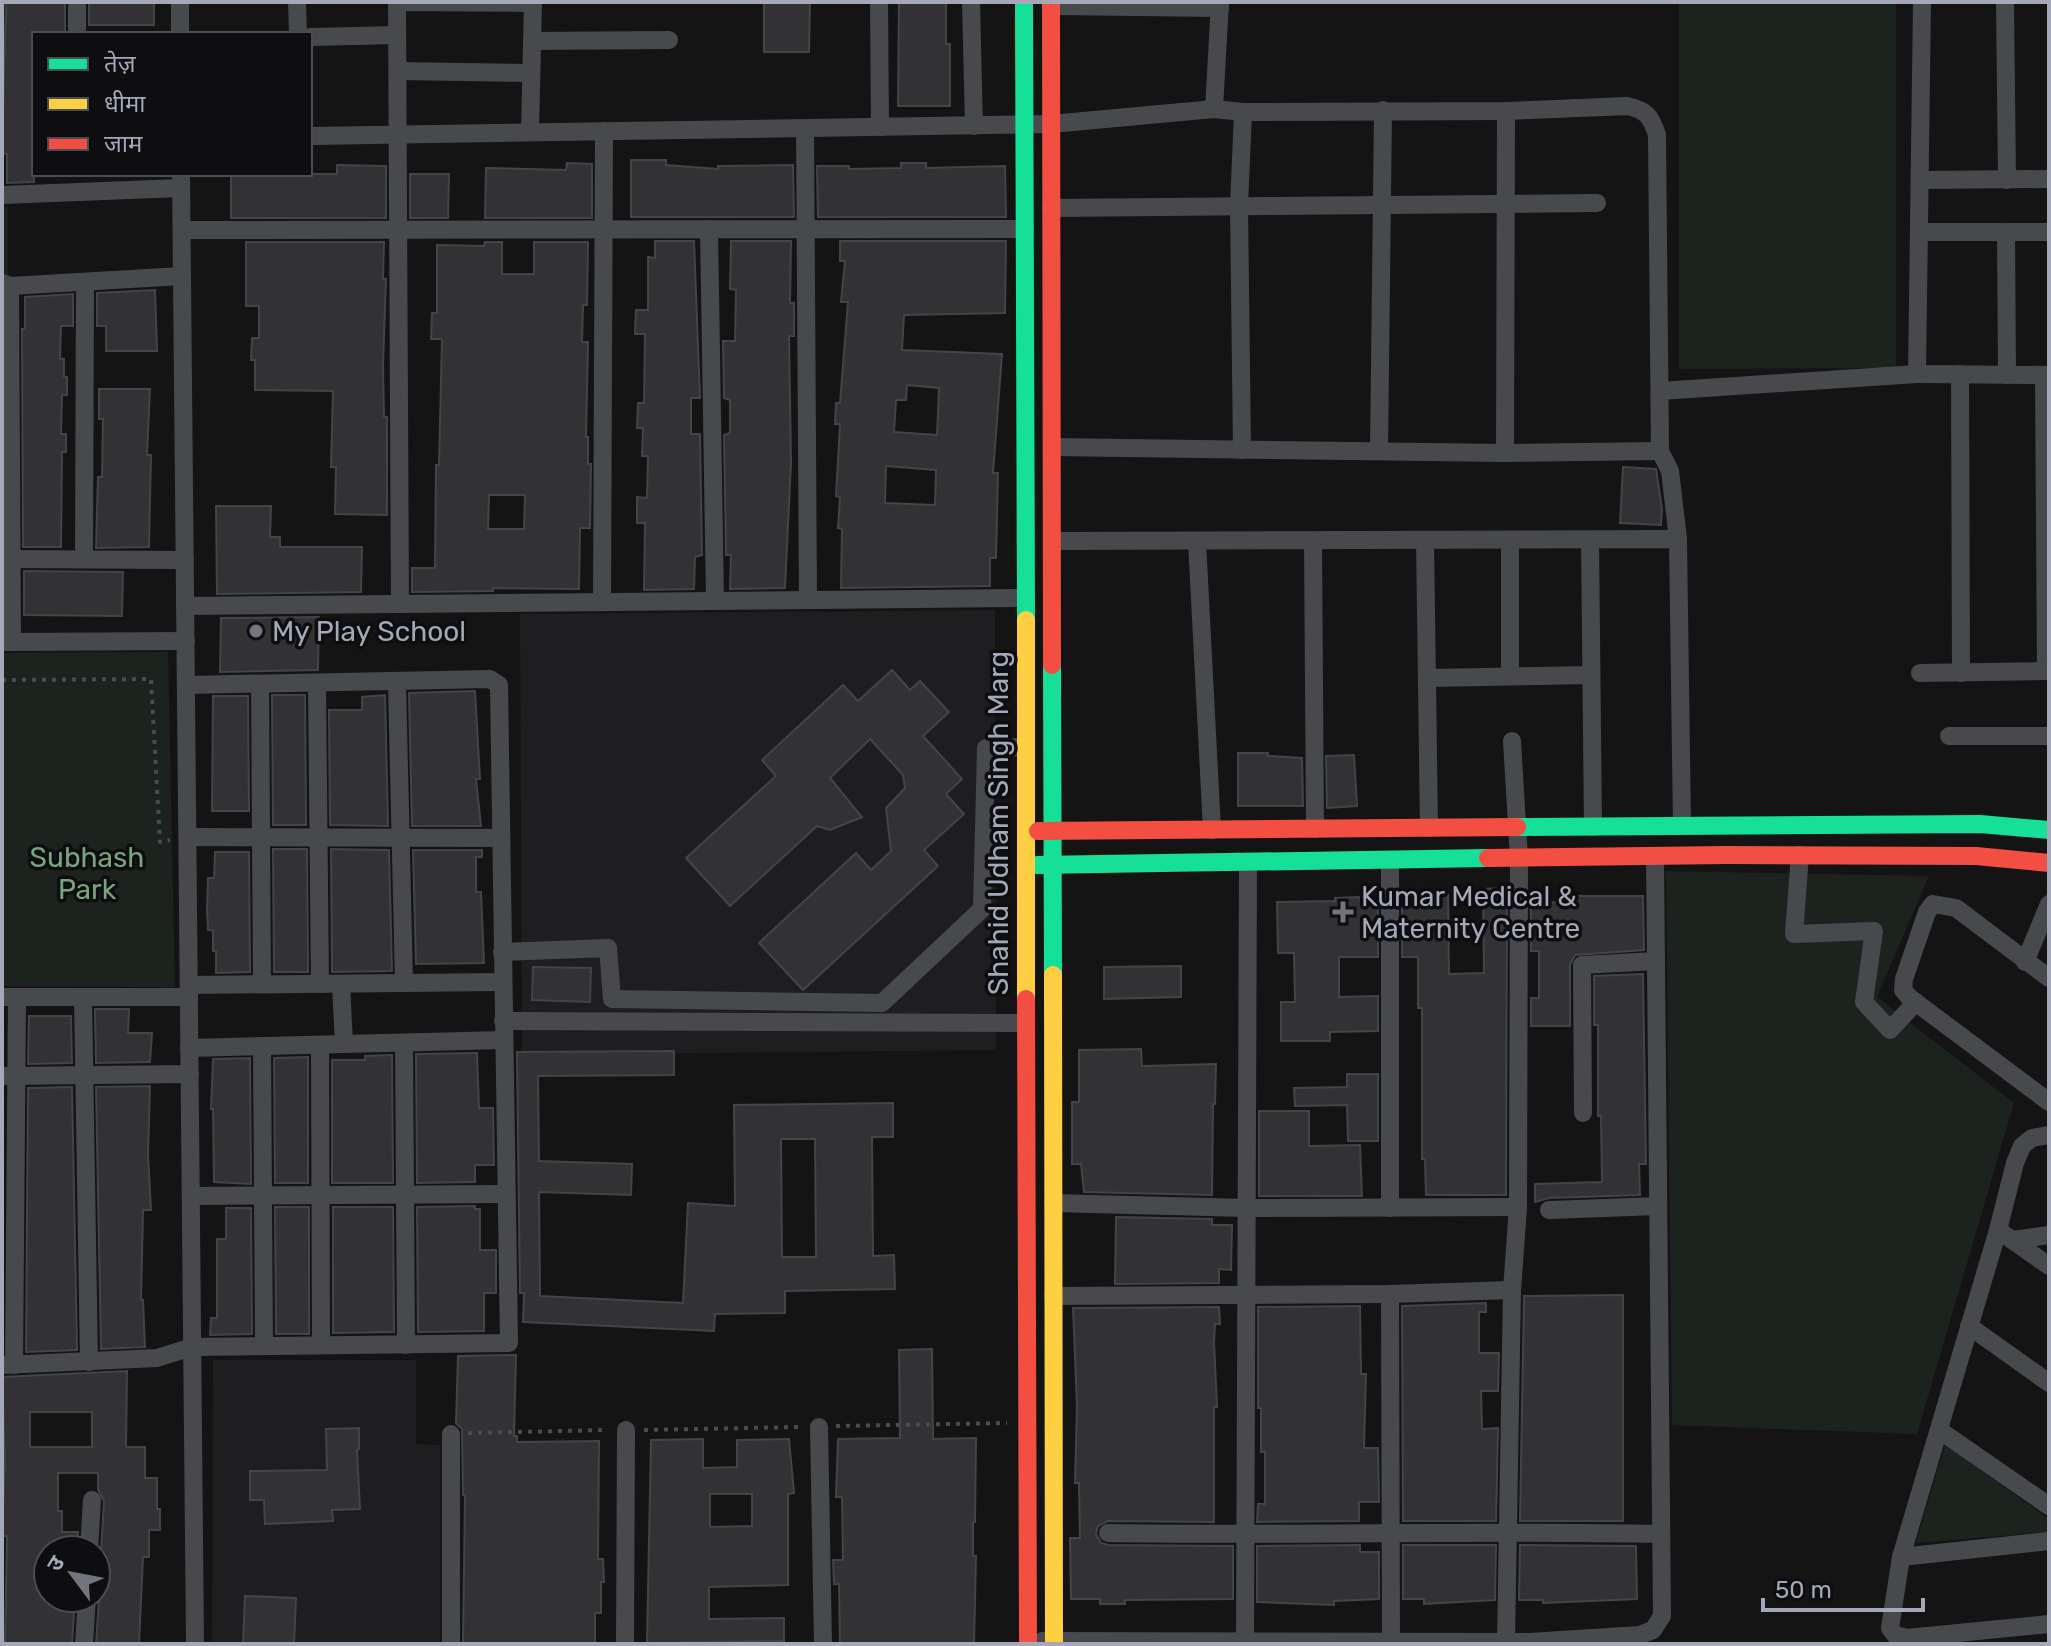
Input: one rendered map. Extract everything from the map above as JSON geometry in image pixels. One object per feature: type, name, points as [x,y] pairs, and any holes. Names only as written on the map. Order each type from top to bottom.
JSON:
[{"type":"street","points":[[77,2],[77,32]]},
{"type":"street","points":[[180,2],[180,32]]},
{"type":"street","points":[[297,2],[298,32]]},
{"type":"street","points":[[400,604],[397,2],[533,2],[530,132]]},
{"type":"street","points":[[879,2],[880,127]]},
{"type":"street","points":[[971,2],[974,126]]},
{"type":"street","name":"Shahid Udham Singh Marg","points":[[1024,2],[1028,1642]]},
{"type":"street","points":[[1917,374],[1922,2]]},
{"type":"street","points":[[2005,2],[2007,180]]},
{"type":"street","points":[[1051,4],[1220,5],[1214,109]]},
{"type":"street","name":"Shahid Udham Singh Marg","points":[[1051,4],[1054,1642]]},
{"type":"street","points":[[312,37],[397,35]]},
{"type":"street","points":[[532,41],[669,40]]},
{"type":"street","points":[[398,71],[531,73]]},
{"type":"street","points":[[312,136],[1025,125],[1214,109],[1243,112],[1506,111],[1627,106],[1643,109],[1652,119],[1657,135],[1660,451],[1670,471],[1678,539],[1682,826]]},
{"type":"street","points":[[1379,451],[1383,110]]},
{"type":"street","points":[[1505,453],[1506,111]]},
{"type":"street","points":[[1242,450],[1239,206],[1243,112]]},
{"type":"street","points":[[805,128],[808,600]]},
{"type":"street","points":[[602,602],[604,131]]},
{"type":"street","points":[[1920,180],[2049,179]]},
{"type":"street","points":[[2,195],[76,184],[181,181],[195,1644]]},
{"type":"street","points":[[1051,208],[1597,203]]},
{"type":"street","points":[[709,229],[715,601]]},
{"type":"street","points":[[182,230],[1025,229]]},
{"type":"street","points":[[1919,232],[2049,232]]},
{"type":"street","points":[[2006,232],[2007,375]]},
{"type":"street","points":[[182,276],[6,284],[7,642],[186,641]]},
{"type":"street","points":[[84,559],[85,282]]},
{"type":"street","points":[[1660,391],[1917,374],[2046,375],[2048,671],[1920,673]]},
{"type":"street","points":[[1960,374],[1961,673]]},
{"type":"street","points":[[1052,447],[1505,453],[1660,451]]},
{"type":"street","points":[[1052,541],[1678,539]]},
{"type":"street","points":[[1425,540],[1429,828]]},
{"type":"street","points":[[1510,540],[1510,676]]},
{"type":"street","points":[[1590,540],[1593,827]]},
{"type":"street","points":[[1197,541],[1212,830]]},
{"type":"street","points":[[1313,541],[1315,829]]},
{"type":"street","points":[[7,559],[185,560]]},
{"type":"street","points":[[185,606],[1026,598]]},
{"type":"street","points":[[1427,678],[1591,675]]},
{"type":"street","points":[[186,685],[490,679],[499,685],[509,1343],[192,1347],[157,1358],[8,1365],[10,997],[83,997],[262,984],[503,982]]},
{"type":"street","points":[[397,683],[404,983]]},
{"type":"street","points":[[260,684],[262,984]]},
{"type":"street","points":[[317,684],[320,984]]},
{"type":"street","points":[[1949,736],[2049,736]]},
{"type":"street","points":[[1506,1641],[1512,1290],[1518,1207],[1519,858],[1512,741]]},
{"type":"street","points":[[502,952],[608,948],[612,999],[882,1003],[982,909],[986,748],[1026,747]]},
{"type":"street","points":[[1026,831],[1980,824],[2049,830]]},
{"type":"street","points":[[188,837],[501,838]]},
{"type":"street","points":[[1026,865],[1800,855],[1976,856],[2049,863]]},
{"type":"street","points":[[1800,855],[1794,934],[1874,931],[1864,1002],[1890,1030],[1916,1002]]},
{"type":"street","points":[[1028,1642],[1506,1641],[1640,1635],[1653,1630],[1662,1616],[1655,856]]},
{"type":"street","points":[[1390,860],[1390,1208]]},
{"type":"street","points":[[1245,1641],[1248,862]]},
{"type":"street","points":[[2049,978],[1956,908],[1933,904],[1927,912],[1903,990],[2049,1102]]},
{"type":"street","points":[[2025,962],[2049,904]]},
{"type":"street","points":[[1583,1113],[1582,965],[1656,961]]},
{"type":"street","points":[[341,984],[344,1044]]},
{"type":"street","points":[[83,997],[89,1362]]},
{"type":"street","points":[[503,1021],[1026,1023]]},
{"type":"street","points":[[189,1048],[504,1040]]},
{"type":"street","points":[[404,1043],[406,1345]]},
{"type":"street","points":[[320,1045],[321,1345]]},
{"type":"street","points":[[262,1046],[264,1346]]},
{"type":"street","points":[[9,1076],[190,1074]]},
{"type":"street","points":[[2049,1135],[2032,1138],[2022,1146],[2015,1163],[2005,1235],[1969,1326],[1901,1557],[1890,1628],[1895,1635],[1907,1638],[2049,1624]]},
{"type":"street","points":[[191,1196],[506,1194]]},
{"type":"street","points":[[1053,1203],[1247,1208],[1518,1207]]},
{"type":"street","points":[[1549,1210],[1658,1206]]},
{"type":"street","points":[[2005,1235],[2049,1235]]},
{"type":"street","points":[[2005,1235],[2049,1266]]},
{"type":"street","points":[[1053,1296],[1390,1294],[1512,1290]]},
{"type":"street","points":[[1390,1294],[1391,1641]]},
{"type":"street","points":[[1969,1326],[2049,1383]]},
{"type":"street","points":[[819,1427],[823,1644]]},
{"type":"street","points":[[625,1644],[626,1430]]},
{"type":"street","points":[[1939,1430],[2049,1506]]},
{"type":"street","points":[[451,1434],[451,1644]]},
{"type":"street","points":[[90,1534],[92,1500]]},
{"type":"street","points":[[1108,1533],[1246,1535],[1507,1531],[1661,1534]]},
{"type":"street","points":[[1901,1557],[2049,1541]]},
{"type":"street","points":[[84,1644],[86,1614]]},
{"type":"path","points":[[2,680],[151,679],[160,842]]},
{"type":"path","points":[[451,1434],[1026,1422]]},
{"type":"shaded area","points":[[995,610],[996,1050],[522,1055],[520,614]]},
{"type":"shaded area","points":[[213,1360],[416,1360],[416,1444],[440,1445],[440,1644],[212,1644]]},
{"type":"green space","points":[[1679,2],[1896,2],[1896,368],[1679,369]]},
{"type":"green space","points":[[2,207],[8,207],[8,279],[2,279]]},
{"type":"green space","name":"Subhash Park","points":[[168,652],[175,987],[2,986],[2,653]]},
{"type":"green space","points":[[1666,871],[1929,876],[1877,997],[2014,1103],[1917,1434],[1672,1425]]},
{"type":"green space","points":[[1945,1445],[2049,1519],[2049,1532],[1916,1543]]},
{"type":"building","points":[[6,2],[65,2],[65,32],[32,32],[34,182],[7,183],[7,154],[2,154]]},
{"type":"building","points":[[89,2],[154,2],[154,25],[89,25]]},
{"type":"building","points":[[764,2],[810,2],[809,52],[764,52]]},
{"type":"building","points":[[899,2],[946,2],[950,106],[898,106]]},
{"type":"building","points":[[631,160],[666,160],[666,165],[718,169],[718,166],[793,165],[794,217],[631,217]]},
{"type":"building","points":[[567,163],[592,164],[592,218],[485,218],[486,168],[566,170]]},
{"type":"building","points":[[901,163],[926,163],[926,168],[1005,166],[1006,217],[818,217],[817,166],[901,168]]},
{"type":"building","points":[[337,165],[386,166],[386,218],[231,218],[231,176],[337,174]]},
{"type":"building","points":[[410,174],[449,174],[448,218],[410,218]]},
{"type":"building","points":[[655,241],[694,241],[700,398],[691,398],[691,434],[700,434],[702,555],[695,557],[694,589],[644,590],[645,523],[637,523],[637,497],[647,498],[648,456],[642,456],[643,428],[637,428],[638,403],[644,403],[645,334],[635,334],[636,310],[648,310],[648,257],[655,258]]},
{"type":"building","points":[[731,241],[791,241],[790,303],[794,303],[794,336],[789,336],[791,463],[785,588],[730,589],[731,555],[726,555],[724,435],[730,433],[730,400],[724,398],[723,341],[735,341],[736,290],[730,289]]},
{"type":"building","points":[[840,241],[1006,241],[1005,313],[904,315],[902,350],[1002,354],[993,473],[998,473],[996,558],[990,558],[990,586],[841,588],[842,529],[838,528],[840,497],[836,496],[840,424],[835,424],[836,403],[840,403],[848,302],[841,302],[845,261],[840,261]],"holes":[[[907,385],[939,388],[937,435],[894,432],[896,400],[906,400]],[[886,466],[936,470],[935,505],[885,503]]]},
{"type":"building","points":[[246,242],[384,242],[387,515],[335,514],[336,467],[331,467],[333,391],[255,390],[252,338],[259,338],[259,306],[246,306]]},
{"type":"building","points":[[485,242],[502,242],[502,274],[534,274],[534,242],[588,242],[587,305],[583,305],[582,342],[588,342],[586,437],[588,464],[591,464],[590,528],[580,528],[579,589],[493,588],[493,591],[412,592],[412,568],[435,568],[442,339],[431,339],[432,313],[437,313],[437,245],[484,246]],"holes":[[[489,495],[525,495],[524,529],[488,529]]]},
{"type":"building","points":[[155,290],[157,351],[106,351],[106,326],[97,326],[97,293]]},
{"type":"building","points":[[73,294],[73,326],[61,326],[60,359],[64,359],[67,395],[62,395],[61,434],[66,434],[66,452],[62,452],[61,547],[23,547],[22,329],[25,329],[25,297]]},
{"type":"building","points":[[99,389],[150,389],[147,455],[151,455],[149,547],[96,548],[98,477],[102,477],[103,419],[99,419]]},
{"type":"building","points":[[1623,467],[1656,469],[1662,509],[1661,525],[1620,523]]},
{"type":"building","points":[[216,506],[271,506],[270,537],[280,537],[280,547],[362,547],[361,592],[217,594]]},
{"type":"building","points":[[24,571],[123,572],[122,616],[24,615]]},
{"type":"building","points":[[319,617],[318,670],[220,672],[221,618]]},
{"type":"building","points":[[892,670],[910,690],[920,681],[949,712],[923,736],[962,779],[946,794],[964,814],[924,850],[938,866],[803,990],[759,943],[856,853],[871,870],[891,851],[886,808],[905,788],[903,775],[870,739],[830,778],[862,817],[830,830],[817,826],[730,906],[686,858],[776,776],[762,760],[843,685],[858,701]]},
{"type":"building","points":[[475,691],[480,779],[476,779],[481,826],[412,826],[409,693]]},
{"type":"building","points":[[272,695],[305,695],[306,825],[273,825]]},
{"type":"building","points":[[385,695],[388,826],[330,825],[329,710],[362,710],[362,697]]},
{"type":"building","points":[[213,696],[248,696],[249,811],[212,811]]},
{"type":"building","points":[[1238,753],[1302,758],[1303,806],[1238,806]]},
{"type":"building","points":[[1354,755],[1357,806],[1327,808],[1326,756]]},
{"type":"building","points":[[273,849],[307,849],[308,972],[274,972]]},
{"type":"building","points":[[331,849],[389,850],[392,971],[332,972]]},
{"type":"building","points":[[413,850],[482,850],[482,857],[476,857],[476,892],[481,892],[484,963],[416,964]]},
{"type":"building","points":[[215,852],[249,852],[250,972],[216,973],[213,930],[208,930],[207,910],[208,878],[214,878]]},
{"type":"building","points":[[1507,888],[1506,1195],[1426,1195],[1425,1159],[1422,1159],[1422,1008],[1418,1008],[1418,957],[1402,957],[1402,899],[1410,899],[1410,895],[1448,895],[1449,974],[1484,973],[1483,889]]},
{"type":"building","points":[[1569,896],[1643,896],[1644,950],[1575,955],[1570,965],[1570,1026],[1531,1026],[1531,998],[1539,998],[1539,951],[1531,951],[1531,903],[1569,902]]},
{"type":"building","points":[[1360,897],[1360,900],[1378,899],[1378,957],[1339,957],[1339,997],[1378,996],[1378,1031],[1330,1032],[1330,1041],[1281,1041],[1281,1002],[1295,1002],[1294,953],[1278,953],[1277,902],[1335,901],[1335,898]]},
{"type":"building","points":[[1181,966],[1181,997],[1104,999],[1104,967]]},
{"type":"building","points":[[533,967],[591,968],[590,1002],[532,1000]]},
{"type":"building","points":[[1643,974],[1646,1164],[1639,1164],[1640,1195],[1549,1198],[1535,1202],[1535,1184],[1602,1182],[1594,976]]},
{"type":"building","points":[[95,1009],[129,1009],[128,1033],[152,1033],[150,1062],[96,1063]]},
{"type":"building","points":[[29,1016],[71,1016],[72,1063],[28,1064]]},
{"type":"building","points":[[1141,1049],[1142,1066],[1216,1064],[1212,1195],[1084,1192],[1081,1164],[1072,1164],[1072,1102],[1079,1102],[1079,1050]]},
{"type":"building","points":[[674,1051],[674,1075],[538,1076],[539,1161],[632,1164],[631,1195],[539,1192],[540,1296],[683,1303],[688,1203],[735,1206],[734,1105],[893,1103],[893,1137],[872,1137],[873,1256],[894,1255],[895,1289],[785,1291],[785,1313],[715,1314],[714,1331],[523,1322],[517,1052]],"holes":[[[781,1139],[815,1139],[816,1257],[782,1257]]]},
{"type":"building","points":[[477,1053],[479,1108],[493,1108],[494,1165],[475,1165],[475,1182],[417,1183],[416,1054]]},
{"type":"building","points":[[392,1055],[393,1183],[332,1183],[332,1060],[365,1060],[365,1056]]},
{"type":"building","points":[[308,1057],[308,1183],[275,1183],[274,1058]]},
{"type":"building","points":[[250,1058],[251,1184],[214,1182],[211,1109],[213,1059]]},
{"type":"building","points":[[1347,1074],[1378,1074],[1378,1141],[1348,1141],[1347,1105],[1295,1106],[1294,1088],[1347,1087]]},
{"type":"building","points":[[150,1086],[148,1154],[151,1210],[143,1210],[141,1300],[145,1347],[101,1349],[96,1087]]},
{"type":"building","points":[[72,1087],[77,1350],[26,1352],[28,1088]]},
{"type":"building","points":[[1259,1111],[1309,1111],[1309,1146],[1360,1145],[1362,1196],[1259,1196]]},
{"type":"building","points":[[475,1206],[475,1209],[480,1209],[480,1250],[496,1250],[496,1293],[484,1293],[484,1331],[418,1332],[417,1207]]},
{"type":"building","points":[[275,1207],[309,1207],[309,1334],[276,1334]]},
{"type":"building","points":[[333,1207],[393,1207],[394,1332],[333,1333]]},
{"type":"building","points":[[226,1208],[251,1208],[252,1334],[210,1335],[211,1318],[217,1318],[217,1239],[226,1239]]},
{"type":"building","points":[[1116,1217],[1212,1219],[1212,1225],[1232,1225],[1231,1270],[1219,1269],[1219,1283],[1115,1284]]},
{"type":"building","points":[[1623,1295],[1623,1521],[1520,1521],[1524,1296]]},
{"type":"building","points":[[1486,1303],[1486,1312],[1479,1312],[1479,1353],[1499,1353],[1498,1391],[1481,1391],[1482,1429],[1498,1428],[1496,1521],[1403,1521],[1402,1306]]},
{"type":"building","points":[[1360,1306],[1361,1374],[1366,1374],[1364,1448],[1378,1448],[1379,1502],[1359,1502],[1359,1521],[1257,1522],[1258,1504],[1265,1504],[1265,1452],[1261,1452],[1261,1408],[1258,1408],[1258,1307]]},
{"type":"building","points":[[1219,1307],[1220,1324],[1215,1324],[1214,1342],[1217,1407],[1214,1407],[1214,1522],[1108,1521],[1098,1526],[1096,1534],[1101,1543],[1108,1545],[1233,1546],[1233,1599],[1125,1600],[1125,1604],[1100,1604],[1100,1599],[1071,1599],[1070,1538],[1080,1538],[1079,1483],[1075,1483],[1077,1406],[1073,1308]]},
{"type":"building","points":[[932,1349],[933,1439],[976,1438],[974,1644],[840,1644],[839,1584],[834,1584],[833,1560],[843,1560],[842,1497],[836,1497],[838,1439],[900,1438],[899,1350]]},
{"type":"building","points":[[516,1355],[514,1436],[517,1436],[517,1442],[599,1441],[598,1559],[603,1559],[604,1582],[601,1582],[601,1613],[595,1613],[595,1644],[463,1644],[465,1495],[462,1429],[456,1423],[458,1356]]},
{"type":"building","points":[[127,1371],[126,1447],[145,1447],[145,1478],[157,1478],[157,1509],[160,1509],[160,1530],[149,1530],[149,1557],[143,1557],[139,1644],[96,1644],[98,1614],[112,1614],[112,1534],[102,1534],[104,1501],[98,1490],[98,1473],[58,1473],[58,1511],[62,1511],[62,1532],[78,1534],[32,1534],[32,1614],[74,1614],[72,1644],[5,1644],[7,1536],[2,1536],[5,1459],[2,1377]],"holes":[[[30,1412],[92,1412],[92,1447],[30,1447]]]},
{"type":"building","points":[[359,1428],[360,1509],[332,1510],[333,1521],[265,1524],[264,1500],[250,1500],[250,1471],[327,1470],[326,1429]]},
{"type":"building","points":[[703,1439],[703,1468],[737,1467],[737,1440],[789,1439],[794,1493],[788,1494],[788,1585],[709,1587],[709,1619],[784,1618],[784,1641],[647,1643],[651,1440]],"holes":[[[710,1494],[752,1494],[752,1526],[710,1527]]]},
{"type":"building","points":[[1360,1545],[1360,1552],[1379,1552],[1379,1599],[1334,1601],[1334,1605],[1257,1602],[1257,1546]]},
{"type":"building","points":[[1403,1545],[1496,1545],[1495,1600],[1424,1604],[1424,1599],[1403,1599]]},
{"type":"building","points":[[1520,1545],[1636,1546],[1637,1599],[1543,1603],[1543,1600],[1519,1600]]},
{"type":"building","points":[[245,1596],[296,1598],[294,1644],[243,1644]]},
{"type":"traffic: fast","points":[[1024,2],[1026,620]]},
{"type":"traffic: fast","points":[[1052,665],[1053,975]]},
{"type":"traffic: fast","points":[[1517,827],[1980,824],[2049,830]]},
{"type":"traffic: fast","points":[[1037,865],[1488,858]]},
{"type":"traffic: slow","points":[[1026,620],[1026,999]]},
{"type":"traffic: slow","points":[[1053,975],[1054,1644]]},
{"type":"traffic: jam","points":[[1051,2],[1052,665]]},
{"type":"traffic: jam","points":[[1038,831],[1517,827]]},
{"type":"traffic: jam","points":[[1488,858],[1976,856],[2049,863]]},
{"type":"traffic: jam","points":[[1026,999],[1028,1644]]},
{"type":"place","name":"My Play School","points":[[256,631]]},
{"type":"place","name":"Kumar Medical & Maternity Centre","points":[[1343,912]]}]
